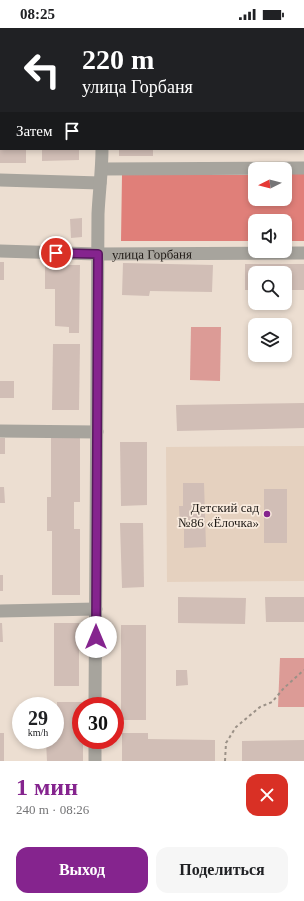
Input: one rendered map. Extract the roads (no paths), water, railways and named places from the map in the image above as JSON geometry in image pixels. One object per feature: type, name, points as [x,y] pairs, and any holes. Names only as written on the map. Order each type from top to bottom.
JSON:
[{"type":"street","points":[[95,697],[98,214],[102,150]]},
{"type":"street","points":[[102,169],[304,168]]},
{"type":"street","points":[[0,180],[100,183]]},
{"type":"street","name":"улица Горбаня","points":[[0,251],[98,254],[304,253]]},
{"type":"street","points":[[0,432],[97,432]]},
{"type":"street","points":[[0,611],[96,610]]},
{"type":"street","points":[[95,749],[95,761]]},
{"type":"place","name":"Детский сад №86 «Ёлочка»","points":[[267,514]]}]
